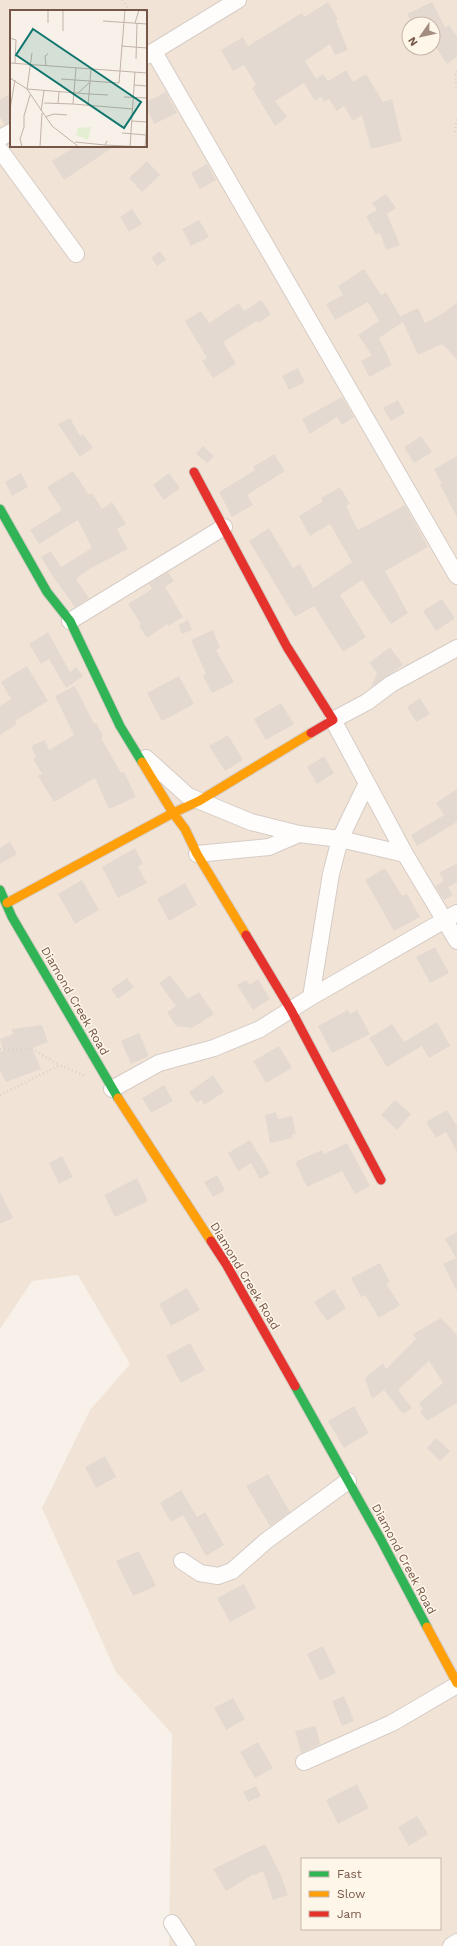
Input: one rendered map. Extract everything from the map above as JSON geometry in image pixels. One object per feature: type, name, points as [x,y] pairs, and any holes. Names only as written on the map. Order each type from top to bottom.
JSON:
[{"type":"street","points":[[238,0],[150,54],[457,576]]},
{"type":"street","points":[[0,138],[10,133]]},
{"type":"street","points":[[0,150],[76,254]]},
{"type":"street","points":[[194,472],[287,647],[333,720],[404,854],[451,917],[457,942]]},
{"type":"street","points":[[0,509],[47,592],[70,621],[120,726],[173,813],[185,829],[198,854],[291,1010],[381,1180]]},
{"type":"street","points":[[70,621],[224,527]]},
{"type":"street","points":[[7,903],[173,813],[199,801],[333,720],[366,702],[391,684],[457,648]]},
{"type":"street","points":[[120,726],[152,764],[188,796],[199,801],[251,822],[299,834],[340,839],[404,854]]},
{"type":"street","points":[[311,997],[327,895],[340,839],[367,783]]},
{"type":"street","points":[[198,854],[268,847],[299,834]]},
{"type":"street","name":"Diamond Creek Road","points":[[0,890],[12,917],[112,1089],[226,1264],[348,1481],[457,1684]]},
{"type":"street","points":[[112,1089],[159,1063],[214,1048],[260,1029],[311,997],[451,917]]},
{"type":"street","points":[[182,1561],[200,1573],[218,1576],[232,1571],[266,1541],[348,1481]]},
{"type":"street","points":[[304,1762],[392,1723],[457,1684]]},
{"type":"street","points":[[172,1923],[187,1946]]},
{"type":"street","points":[[451,1946],[457,1942]]},
{"type":"path","points":[[122,0],[129,10]]},
{"type":"path","points":[[457,71],[457,90]]},
{"type":"path","points":[[455,132],[457,118]]},
{"type":"path","points":[[0,1049],[32,1049],[60,1065],[86,1077]]},
{"type":"path","points":[[0,1096],[60,1065]]},
{"type":"shaded area","points":[[0,0],[457,0],[457,1946],[169,1946],[172,1734],[116,1672],[42,1508],[90,1410],[130,1364],[78,1275],[32,1281],[0,1329]]},
{"type":"building","points":[[328,2],[338,19],[336,20],[348,50],[335,55],[330,44],[305,61],[316,79],[323,74],[328,81],[346,70],[353,82],[366,74],[383,102],[392,99],[402,141],[371,149],[362,115],[353,121],[344,106],[337,111],[329,99],[324,102],[321,97],[315,101],[304,83],[275,101],[287,117],[275,126],[252,88],[256,85],[244,65],[233,71],[221,50],[243,37],[248,46],[302,13],[304,17]]},
{"type":"building","points":[[432,2],[439,16],[408,16],[407,14]]},
{"type":"building","points":[[441,19],[445,27],[449,25],[457,37],[457,57],[447,64],[441,55]]},
{"type":"building","points":[[166,92],[177,113],[154,124],[147,109],[147,102]]},
{"type":"building","points":[[10,94],[10,123],[5,125],[0,117],[0,100]]},
{"type":"building","points":[[74,147],[114,147],[64,180],[52,161]]},
{"type":"building","points":[[147,161],[160,175],[142,192],[129,178]]},
{"type":"building","points":[[207,164],[216,180],[200,189],[191,173]]},
{"type":"building","points":[[386,194],[396,208],[387,214],[400,245],[386,250],[380,233],[376,235],[366,216],[377,210],[372,203]]},
{"type":"building","points":[[132,209],[142,224],[129,232],[120,217]]},
{"type":"building","points":[[199,220],[209,237],[191,246],[182,229]]},
{"type":"building","points":[[160,251],[166,260],[157,266],[151,258]]},
{"type":"building","points":[[364,269],[381,295],[386,292],[403,321],[401,316],[418,308],[425,323],[445,312],[457,302],[457,359],[442,344],[418,355],[403,322],[379,338],[392,365],[369,377],[361,361],[372,355],[358,335],[379,321],[368,302],[335,320],[326,304],[343,295],[338,286]]},
{"type":"building","points":[[261,300],[271,314],[259,323],[257,321],[223,342],[236,364],[213,378],[202,361],[207,358],[185,321],[201,311],[209,323],[239,303],[244,311]]},
{"type":"building","points":[[298,368],[305,382],[289,390],[282,376]]},
{"type":"building","points":[[342,397],[354,417],[342,425],[337,417],[310,434],[302,419]]},
{"type":"building","points":[[398,400],[405,413],[391,421],[383,408]]},
{"type":"building","points":[[70,418],[80,436],[83,434],[93,448],[80,457],[58,424]]},
{"type":"building","points":[[421,436],[432,452],[414,463],[404,447]]},
{"type":"building","points":[[203,446],[214,456],[207,463],[196,454]]},
{"type":"building","points":[[274,454],[285,471],[247,495],[253,505],[232,517],[219,492],[255,470],[253,467]]},
{"type":"building","points":[[457,456],[457,517],[440,485],[442,484],[434,469]]},
{"type":"building","points":[[73,471],[89,495],[92,493],[102,509],[112,502],[126,524],[117,529],[128,549],[89,569],[76,579],[89,598],[75,607],[41,557],[51,551],[61,567],[92,548],[78,520],[39,544],[30,530],[62,510],[47,487]]},
{"type":"building","points":[[21,473],[28,487],[12,496],[5,482]]},
{"type":"building","points":[[169,473],[180,488],[164,500],[153,485]]},
{"type":"building","points":[[340,487],[350,504],[346,506],[358,530],[405,505],[428,547],[385,571],[408,613],[391,624],[362,580],[340,595],[366,637],[343,652],[314,606],[295,617],[249,541],[269,528],[293,568],[300,564],[313,588],[352,562],[330,524],[310,536],[299,516],[323,501],[321,498]]},
{"type":"building","points":[[168,572],[174,581],[165,587],[183,617],[168,626],[167,624],[147,638],[139,626],[141,624],[128,604],[152,589],[149,584]]},
{"type":"building","points":[[442,599],[455,618],[436,631],[423,611]]},
{"type":"building","points":[[188,620],[192,630],[182,634],[178,625]]},
{"type":"building","points":[[213,630],[220,648],[216,650],[234,682],[212,693],[203,676],[206,674],[191,640]]},
{"type":"building","points":[[48,632],[70,672],[76,667],[83,676],[66,688],[49,659],[41,664],[29,644]]},
{"type":"building","points":[[390,647],[403,665],[371,687],[377,673],[369,663]]},
{"type":"building","points":[[27,666],[48,701],[15,721],[17,724],[0,735],[0,706],[11,699],[1,682]]},
{"type":"building","points":[[179,676],[194,704],[162,721],[147,693]]},
{"type":"building","points":[[75,686],[94,724],[96,723],[103,736],[101,738],[121,773],[124,772],[136,797],[109,809],[95,778],[54,802],[38,776],[42,774],[33,759],[36,757],[31,746],[45,740],[49,750],[74,735],[55,696]]},
{"type":"building","points":[[420,698],[430,714],[416,722],[407,707]]},
{"type":"building","points":[[281,703],[294,724],[266,740],[254,719]]},
{"type":"building","points":[[228,735],[243,760],[225,771],[209,746]]},
{"type":"building","points":[[324,756],[334,773],[317,784],[307,767]]},
{"type":"building","points":[[457,789],[457,822],[417,846],[411,835],[444,815],[436,803]]},
{"type":"building","points":[[10,842],[17,854],[0,864],[0,848]]},
{"type":"building","points":[[135,848],[143,864],[138,867],[147,883],[118,898],[102,867]]},
{"type":"building","points":[[457,863],[457,882],[448,887],[453,895],[444,900],[435,886],[444,881],[439,873]]},
{"type":"building","points":[[385,868],[402,896],[407,894],[420,917],[394,931],[365,880]]},
{"type":"building","points":[[82,880],[99,910],[75,924],[58,894]]},
{"type":"building","points":[[185,883],[197,905],[169,921],[157,899]]},
{"type":"building","points":[[435,947],[449,973],[430,983],[416,957]]},
{"type":"building","points":[[170,975],[188,999],[199,992],[214,1014],[192,1028],[176,1026],[167,1012],[176,1006],[159,983]]},
{"type":"building","points":[[127,978],[134,987],[118,999],[111,989]]},
{"type":"building","points":[[258,979],[270,999],[253,1010],[237,985],[246,980],[250,985]]},
{"type":"building","points":[[348,1010],[350,1014],[357,1010],[370,1034],[332,1053],[318,1026]]},
{"type":"building","points":[[437,1022],[450,1046],[429,1058],[422,1046],[387,1067],[369,1038],[392,1024],[404,1042]]},
{"type":"building","points":[[42,1025],[48,1042],[32,1048],[41,1069],[6,1082],[0,1071],[0,1052],[3,1050],[0,1039],[13,1034],[12,1029]]},
{"type":"building","points":[[139,1033],[149,1056],[131,1064],[121,1041]]},
{"type":"building","points":[[279,1046],[292,1068],[266,1083],[253,1061]]},
{"type":"building","points":[[213,1075],[224,1092],[204,1105],[201,1100],[197,1103],[189,1092]]},
{"type":"building","points":[[164,1085],[173,1101],[151,1113],[142,1098]]},
{"type":"building","points":[[395,1100],[411,1114],[397,1130],[381,1115]]},
{"type":"building","points":[[447,1110],[457,1126],[457,1152],[446,1132],[436,1138],[426,1122]]},
{"type":"building","points":[[276,1112],[278,1119],[292,1116],[296,1134],[292,1134],[293,1138],[270,1143],[265,1115]]},
{"type":"building","points":[[250,1140],[270,1173],[260,1179],[251,1163],[238,1171],[228,1153]]},
{"type":"building","points":[[347,1143],[370,1186],[355,1194],[342,1171],[307,1187],[295,1162],[322,1150],[324,1154]]},
{"type":"building","points":[[62,1156],[73,1177],[59,1184],[49,1163]]},
{"type":"building","points":[[217,1175],[225,1190],[213,1197],[204,1182]]},
{"type":"building","points":[[137,1178],[148,1201],[115,1217],[104,1195]]},
{"type":"building","points":[[0,1192],[13,1218],[0,1224]]},
{"type":"building","points":[[457,1232],[457,1291],[443,1264],[456,1258],[445,1239]]},
{"type":"building","points":[[380,1263],[390,1282],[386,1284],[400,1305],[379,1318],[365,1295],[361,1297],[351,1278]]},
{"type":"building","points":[[187,1288],[200,1310],[171,1326],[159,1304]]},
{"type":"building","points":[[334,1289],[346,1308],[327,1321],[314,1302]]},
{"type":"building","points":[[441,1318],[457,1335],[457,1403],[427,1421],[420,1411],[423,1409],[419,1403],[443,1383],[429,1361],[398,1390],[412,1408],[403,1414],[384,1390],[372,1399],[365,1378],[383,1363],[386,1369],[416,1339],[413,1334]]},
{"type":"building","points":[[190,1343],[205,1370],[181,1383],[166,1356]]},
{"type":"building","points":[[354,1406],[369,1433],[344,1448],[328,1421]]},
{"type":"building","points":[[436,1438],[450,1451],[440,1461],[427,1448]]},
{"type":"building","points":[[105,1456],[116,1477],[96,1488],[85,1467]]},
{"type":"building","points":[[268,1474],[290,1512],[270,1526],[246,1486]]},
{"type":"building","points":[[181,1490],[197,1517],[205,1512],[224,1545],[206,1556],[183,1515],[171,1522],[160,1503]]},
{"type":"building","points":[[139,1551],[156,1586],[133,1596],[116,1561]]},
{"type":"building","points":[[244,1584],[256,1608],[230,1622],[217,1598]]},
{"type":"building","points":[[323,1646],[336,1673],[320,1681],[307,1654]]},
{"type":"building","points":[[344,1696],[354,1721],[342,1726],[332,1701]]},
{"type":"building","points":[[233,1698],[245,1719],[226,1730],[214,1708]]},
{"type":"building","points":[[316,1726],[320,1744],[301,1753],[295,1731]]},
{"type":"building","points":[[258,1742],[273,1768],[255,1778],[240,1752]]},
{"type":"building","points":[[357,1784],[369,1808],[338,1824],[326,1800]]},
{"type":"building","points":[[256,1786],[261,1796],[248,1802],[243,1792]]},
{"type":"building","points":[[417,1816],[428,1834],[409,1846],[398,1827]]},
{"type":"building","points":[[265,1844],[280,1873],[288,1895],[273,1900],[263,1871],[255,1875],[254,1874],[226,1891],[213,1869]]},
{"type":"traffic: fast","points":[[0,509],[47,592],[70,621],[120,726],[142,762]]},
{"type":"traffic: fast","points":[[0,890],[12,917],[118,1098]]},
{"type":"traffic: fast","points":[[295,1386],[380,1538],[427,1627]]},
{"type":"traffic: slow","points":[[7,903],[173,813],[199,801],[311,733]]},
{"type":"traffic: slow","points":[[142,762],[173,813],[185,829],[197,854],[246,935]]},
{"type":"traffic: slow","points":[[118,1098],[211,1241]]},
{"type":"traffic: slow","points":[[427,1627],[457,1683]]},
{"type":"traffic: jam","points":[[194,472],[287,647],[333,720],[311,733]]},
{"type":"traffic: jam","points":[[246,935],[291,1010],[381,1180]]},
{"type":"traffic: jam","points":[[211,1241],[226,1264],[295,1386]]}]
